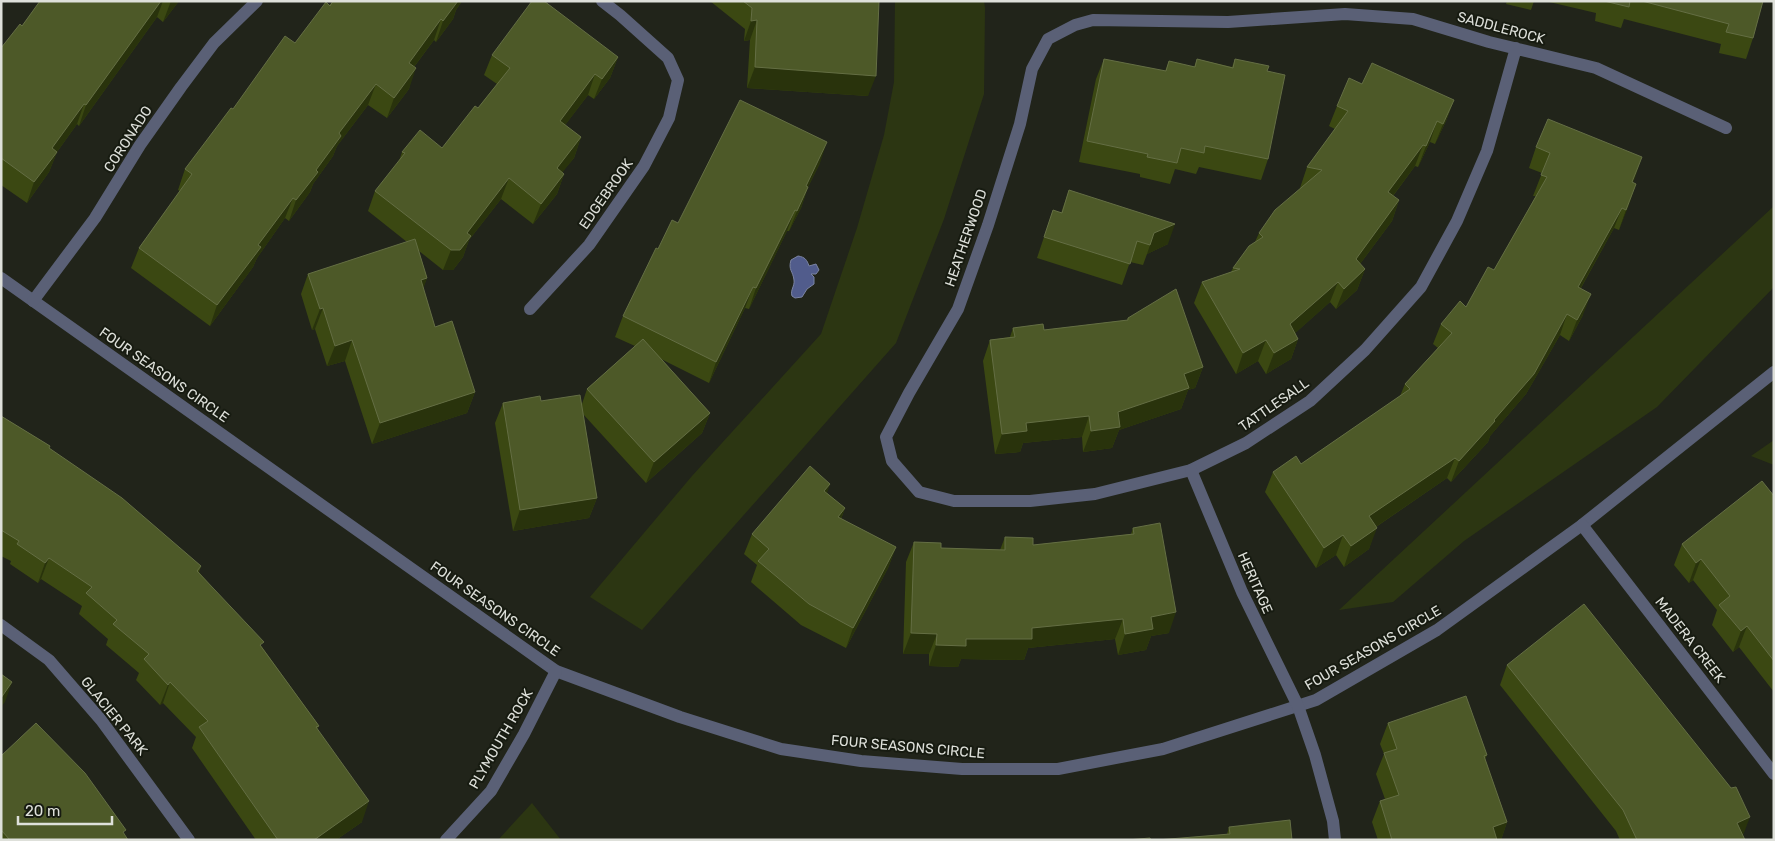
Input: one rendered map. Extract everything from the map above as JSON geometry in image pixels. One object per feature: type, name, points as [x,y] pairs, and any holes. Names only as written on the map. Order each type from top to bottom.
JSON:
[{"type":"street","name":"CORONADO","points":[[33,301],[95,218],[140,145],[214,43],[256,1]]},
{"type":"street","name":"EDGEBROOK","points":[[530,309],[589,245],[644,166],[669,118],[678,80],[668,58],[602,1]]},
{"type":"street","name":"SADDLEROCK","points":[[1048,38],[1074,25],[1093,20],[1228,22],[1345,14],[1413,20],[1596,68],[1726,128]]},
{"type":"street","name":"HEATHERWOOD","points":[[886,437],[909,392],[958,308],[988,225],[1020,124],[1032,69],[1048,38]]},
{"type":"street","name":"TATTLESALL","points":[[886,437],[892,461],[919,492],[954,501],[1030,501],[1095,494],[1191,470],[1246,443],[1310,401],[1365,350],[1421,287],[1457,221],[1487,150],[1516,48]]},
{"type":"street","name":"FOUR SEASONS CIRCLE","points":[[1,278],[556,671],[680,717],[782,748],[861,761],[962,769],[1058,770],[1163,749],[1316,700],[1437,630],[1582,525],[1774,372]]},
{"type":"street","name":"HERITAGE","points":[[1191,470],[1242,592],[1298,706],[1315,755],[1333,821],[1335,840]]},
{"type":"street","name":"MADERA CREEK","points":[[1582,525],[1774,774]]},
{"type":"street","name":"GLACIER PARK","points":[[1,625],[48,660],[101,720],[189,840]]},
{"type":"street","name":"PLYMOUTH ROCK","points":[[446,840],[491,791],[524,734],[556,671]]},
{"type":"green space","points":[[895,1],[984,1],[985,8],[984,94],[944,219],[896,343],[642,630],[590,597],[692,476],[821,334],[857,228],[884,135],[894,82]]},
{"type":"green space","points":[[1774,206],[1774,287],[1657,407],[1464,541],[1393,602],[1339,610]]},
{"type":"green space","points":[[1774,440],[1774,465],[1751,456]]},
{"type":"green space","points":[[532,803],[561,840],[498,840]]},
{"type":"water","points":[[798,256],[805,259],[809,266],[816,264],[819,270],[816,274],[811,274],[814,277],[814,284],[807,289],[802,297],[795,298],[792,296],[794,282],[790,263],[791,260]]},
{"type":"building","points":[[40,1],[161,1],[86,105],[84,104],[52,148],[57,152],[34,182],[1,158],[1,48],[20,24],[22,26]]},
{"type":"building","points":[[333,1],[458,1],[443,21],[441,19],[409,63],[416,68],[394,98],[376,84],[339,133],[341,136],[316,170],[318,172],[296,200],[293,198],[258,245],[261,247],[217,305],[139,248],[192,174],[185,169],[231,108],[233,109],[285,36],[295,43],[326,2],[330,6]]},
{"type":"building","points":[[532,1],[544,1],[618,57],[602,79],[595,74],[560,121],[581,137],[557,168],[564,174],[541,204],[509,178],[467,233],[471,236],[460,250],[451,250],[375,191],[405,153],[402,152],[420,130],[442,148],[475,106],[478,108],[510,68],[492,55]]},
{"type":"building","points":[[743,1],[879,1],[876,76],[755,67],[757,20],[751,21],[752,8]]},
{"type":"building","points":[[1604,1],[1630,1],[1629,7]]},
{"type":"building","points":[[1642,1],[1763,1],[1753,38],[1726,32],[1729,24]]},
{"type":"building","points":[[1104,59],[1166,71],[1169,61],[1195,67],[1197,59],[1233,68],[1235,59],[1269,66],[1267,71],[1285,75],[1268,159],[1205,146],[1204,153],[1181,148],[1177,163],[1147,157],[1148,154],[1087,141]]},
{"type":"building","points":[[1372,63],[1454,100],[1443,124],[1437,121],[1426,146],[1423,145],[1388,192],[1399,200],[1356,259],[1365,269],[1344,289],[1338,282],[1290,324],[1298,339],[1274,353],[1266,340],[1243,353],[1202,282],[1240,269],[1233,268],[1249,246],[1263,237],[1259,233],[1275,210],[1322,170],[1307,167],[1348,111],[1337,106],[1349,78],[1362,84]]},
{"type":"building","points":[[740,100],[827,142],[806,186],[808,187],[797,211],[795,210],[756,288],[753,287],[716,362],[623,316],[656,248],[658,249],[672,220],[678,223]]},
{"type":"building","points":[[1548,119],[1642,157],[1632,182],[1636,184],[1626,210],[1622,208],[1578,287],[1591,294],[1577,320],[1567,314],[1534,374],[1459,461],[1455,458],[1369,516],[1377,528],[1351,546],[1343,535],[1324,548],[1273,472],[1296,456],[1301,464],[1410,389],[1405,384],[1452,333],[1441,324],[1460,301],[1466,307],[1488,267],[1494,270],[1547,177],[1541,175],[1550,153],[1536,147]]},
{"type":"building","points":[[1069,190],[1175,224],[1154,233],[1150,245],[1137,241],[1130,264],[1044,237],[1053,210],[1062,213]]},
{"type":"building","points":[[415,239],[427,278],[421,280],[435,327],[452,321],[475,392],[380,423],[352,340],[335,346],[323,308],[320,309],[308,274]]},
{"type":"building","points":[[1176,289],[1203,367],[1184,374],[1189,388],[1118,412],[1120,427],[1091,431],[1089,416],[1026,423],[1027,431],[1002,434],[990,340],[1015,337],[1013,328],[1043,324],[1044,330],[1128,320],[1128,318]]},
{"type":"building","points":[[643,339],[710,413],[654,462],[587,389]]},
{"type":"building","points":[[580,395],[597,498],[520,510],[503,403],[540,396],[541,401]]},
{"type":"building","points":[[1,416],[50,446],[49,448],[122,498],[201,566],[197,571],[264,642],[260,645],[319,726],[316,727],[369,801],[314,840],[278,840],[199,727],[208,721],[170,682],[168,685],[144,659],[149,654],[113,624],[117,620],[86,593],[92,587],[49,558],[45,563],[17,544],[19,541],[1,530]]},
{"type":"building","points":[[810,466],[830,484],[824,491],[845,508],[838,517],[896,547],[853,628],[809,604],[758,561],[769,549],[752,534]]},
{"type":"building","points":[[1762,481],[1774,496],[1774,661],[1747,626],[1741,631],[1719,605],[1730,596],[1701,559],[1696,563],[1682,544]]},
{"type":"building","points":[[1160,523],[1176,612],[1151,617],[1153,629],[1125,634],[1123,619],[1032,628],[1032,639],[966,639],[966,646],[936,645],[937,634],[911,633],[914,542],[941,543],[941,548],[1005,550],[1005,537],[1033,538],[1033,545],[1134,534],[1133,528]]},
{"type":"building","points":[[1584,604],[1731,788],[1736,787],[1750,817],[1737,823],[1745,840],[1637,840],[1623,810],[1507,665]]},
{"type":"building","points":[[1,674],[12,682],[1,698]]},
{"type":"building","points":[[1466,696],[1487,755],[1484,756],[1507,822],[1493,827],[1497,840],[1392,840],[1380,801],[1399,795],[1384,753],[1397,749],[1388,723]]},
{"type":"building","points":[[36,723],[85,773],[126,830],[123,832],[128,840],[10,840],[1,830],[1,756]]},
{"type":"building","points":[[1290,820],[1292,840],[1157,840],[1230,834],[1229,827]]},
{"type":"building","points":[[1150,838],[1151,840],[1127,840]]}]
